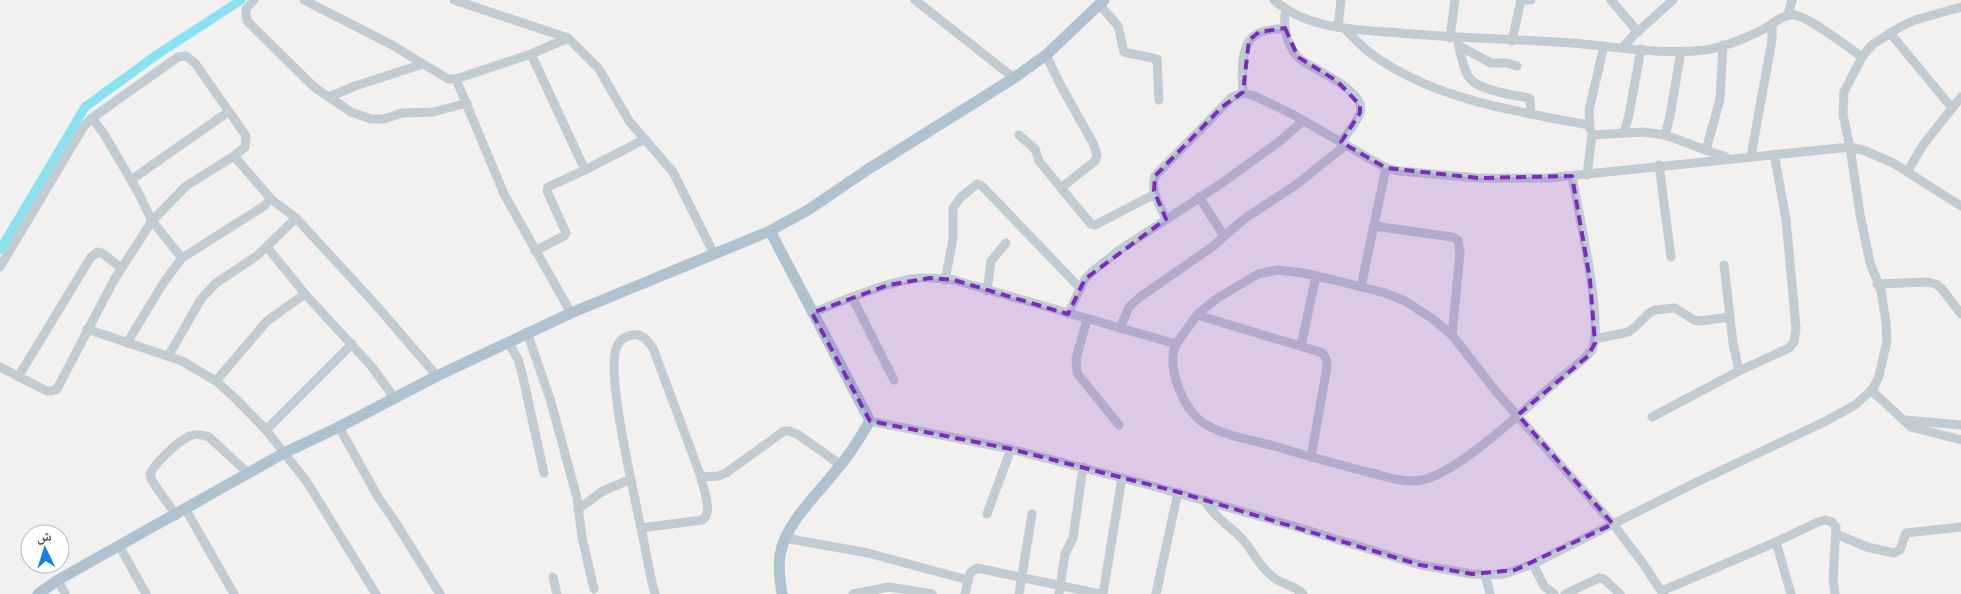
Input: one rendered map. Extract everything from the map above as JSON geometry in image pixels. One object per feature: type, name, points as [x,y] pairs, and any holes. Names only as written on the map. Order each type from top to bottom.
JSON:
[{"type":"main road","points":[[38,594],[58,580],[284,454],[339,428],[437,376],[527,332],[770,231],[808,210],[867,170],[1014,78],[1046,54],[1102,2]]},
{"type":"main road","points":[[770,231],[870,421],[855,446],[809,503],[785,538],[780,555],[779,570],[782,594]]},
{"type":"street","points":[[254,0],[246,9],[248,22],[314,87],[351,112],[371,119],[384,119],[402,113],[433,112],[466,103]]},
{"type":"street","points":[[304,0],[392,45],[448,79],[456,79],[531,54],[568,38]]},
{"type":"street","points":[[454,0],[568,38],[599,69],[629,121],[673,172],[714,254]]},
{"type":"street","points":[[915,0],[1014,78]]},
{"type":"street","points":[[1274,0],[1298,16],[1341,27],[1455,41],[1512,41],[1681,52],[1709,49],[1724,45],[1752,35],[1788,15],[1798,16],[1825,30],[1862,57]]},
{"type":"street","points":[[1340,0],[1341,27],[1378,57],[1423,83],[1454,95],[1531,114],[1589,125]]},
{"type":"street","points":[[1455,0],[1455,41],[1464,69],[1472,82],[1483,88],[1530,100],[1531,114]]},
{"type":"street","points":[[1512,41],[1522,0],[1531,0]]},
{"type":"street","points":[[1611,0],[1638,32]]},
{"type":"street","points":[[1788,15],[1792,0]]},
{"type":"street","points":[[1102,2],[1118,26],[1124,52],[1157,59],[1160,100]]},
{"type":"street","points":[[1623,47],[1668,2]]},
{"type":"street","points":[[870,421],[1011,449],[1083,467],[1206,500],[1420,565],[1485,575],[1504,574],[1533,564],[1824,422],[1856,405],[1871,390],[1879,376],[1887,341],[1881,290],[1870,263],[1860,214],[1843,115],[1843,97],[1846,86],[1862,57],[1872,45],[1915,20],[1958,5]]},
{"type":"street","points":[[1120,328],[1129,306],[1206,252],[1244,220],[1297,184],[1344,144],[1360,113],[1360,105],[1352,94],[1337,81],[1298,57],[1285,28],[1286,9]]},
{"type":"street","points":[[1751,156],[1772,40],[1772,24]]},
{"type":"street","points":[[1244,93],[1243,67],[1249,40],[1259,32],[1285,28]]},
{"type":"street","points":[[1890,33],[1952,108]]},
{"type":"street","points":[[1455,41],[1491,63],[1507,63],[1517,66]]},
{"type":"street","points":[[1706,150],[1720,98],[1724,45]]},
{"type":"street","points":[[1588,175],[1592,135],[1589,125],[1592,96],[1604,46]]},
{"type":"street","points":[[1624,132],[1641,49]]},
{"type":"street","points":[[1665,135],[1681,52]]},
{"type":"street","points":[[531,54],[585,170]]},
{"type":"street","points":[[1046,54],[1098,155],[1095,161],[1061,188]]},
{"type":"street","points":[[0,267],[84,126],[92,118],[170,62],[186,56],[195,63],[246,136],[245,147],[186,186],[152,221],[121,268],[87,329],[57,389],[47,391],[0,367]]},
{"type":"street","points":[[329,98],[355,86],[423,64]]},
{"type":"street","points":[[456,79],[504,194],[571,313]]},
{"type":"street","points":[[1166,219],[1155,194],[1153,184],[1158,172],[1232,97],[1244,93],[1255,96],[1303,121],[1386,168],[1417,173],[1515,179],[1572,176],[1729,158],[1850,147],[1874,154],[1961,206]]},
{"type":"street","points":[[1907,172],[1924,144],[1961,97]]},
{"type":"street","points":[[131,180],[228,112]]},
{"type":"street","points":[[92,118],[104,134],[131,180],[152,221],[182,258]]},
{"type":"street","points":[[1068,314],[1085,279],[1093,271],[1280,141],[1303,121]]},
{"type":"street","points":[[1592,135],[1642,132],[1665,135],[1729,158]]},
{"type":"street","points":[[1019,134],[1035,149],[1039,160],[1091,224],[1095,225],[1155,194]]},
{"type":"street","points":[[535,251],[564,236],[566,232],[547,191],[548,187],[645,139]]},
{"type":"street","points":[[1652,418],[1739,371],[1789,348],[1794,342],[1796,336],[1786,219],[1774,154]]},
{"type":"street","points":[[234,156],[271,199],[296,218],[376,305],[437,376]]},
{"type":"street","points":[[1659,166],[1671,257]]},
{"type":"street","points":[[1361,287],[1386,168]]},
{"type":"street","points":[[1572,176],[1590,280],[1595,338],[1592,350],[1588,356],[1518,415],[1458,463],[1435,477],[1420,481],[1387,477],[1225,432],[1205,424],[1191,411],[1182,396],[1172,359],[1176,344],[1197,315],[1216,299],[1258,274],[1277,270],[1316,276],[1385,293],[1405,301],[1433,319],[1452,335],[1518,415],[1613,524],[1663,592],[1825,520],[1834,524],[1836,534],[1832,580],[1835,594]]},
{"type":"street","points":[[945,280],[952,239],[953,208],[960,198],[977,184],[982,186],[1080,288]]},
{"type":"street","points":[[1199,197],[1224,236]]},
{"type":"street","points":[[127,343],[164,282],[182,258],[264,206],[271,199]]},
{"type":"street","points":[[169,355],[200,299],[216,283],[253,259],[296,218]]},
{"type":"street","points":[[1374,226],[1452,236],[1458,240],[1460,253],[1452,335]]},
{"type":"street","points":[[988,291],[991,261],[1006,243]]},
{"type":"street","points":[[267,247],[305,294],[372,367],[395,399]]},
{"type":"street","points":[[18,377],[91,256],[98,252],[102,253],[121,268]]},
{"type":"street","points":[[1724,265],[1739,371]]},
{"type":"street","points":[[1300,346],[1316,276]]},
{"type":"street","points":[[812,313],[852,297],[912,279],[945,280],[1176,344]]},
{"type":"street","points":[[1877,284],[1928,282],[1936,284],[1961,314]]},
{"type":"street","points":[[216,381],[267,321],[305,294]]},
{"type":"street","points":[[852,297],[894,380]]},
{"type":"street","points":[[1595,338],[1628,332],[1655,310],[1675,308],[1694,320],[1700,321],[1730,317]]},
{"type":"street","points":[[1197,315],[1323,353],[1327,361],[1311,457]]},
{"type":"street","points":[[1087,319],[1076,359],[1077,373],[1119,425]]},
{"type":"street","points":[[87,329],[169,355],[216,381],[266,430],[307,482],[376,594]]},
{"type":"street","points":[[527,332],[551,402],[577,498],[594,590]]},
{"type":"street","points":[[641,528],[702,520],[708,512],[701,477],[653,348],[647,339],[637,334],[621,340],[616,346],[614,377],[631,479],[641,528],[655,594]]},
{"type":"street","points":[[508,342],[520,366],[544,473]]},
{"type":"street","points":[[266,430],[352,344]]},
{"type":"street","points":[[1871,390],[1911,426],[1961,440]]},
{"type":"street","points":[[1905,420],[1961,425]]},
{"type":"street","points":[[339,428],[378,497],[440,594]]},
{"type":"street","points":[[701,477],[718,476],[726,473],[784,431],[797,434],[841,464]]},
{"type":"street","points":[[234,594],[181,513],[169,503],[152,481],[150,474],[163,458],[190,436],[204,435],[209,437],[248,474]]},
{"type":"street","points":[[987,514],[1011,449]]},
{"type":"street","points":[[1060,590],[1065,554],[1073,538],[1083,467]]},
{"type":"street","points":[[964,594],[973,570],[977,568],[1021,577],[1060,590],[1102,594],[1122,478]]},
{"type":"street","points":[[578,509],[603,490],[631,479]]},
{"type":"street","points":[[1156,594],[1178,492]]},
{"type":"street","points":[[1206,500],[1209,509],[1244,540],[1275,579],[1291,585],[1303,594]]},
{"type":"street","points":[[1019,594],[1032,514]]},
{"type":"street","points":[[1836,534],[1867,547],[1894,553],[1900,550],[1906,533],[1961,527]]},
{"type":"street","points":[[785,538],[868,553],[968,580]]},
{"type":"street","points":[[1776,542],[1791,594]]},
{"type":"street","points":[[120,547],[146,594]]},
{"type":"street","points":[[1533,564],[1544,586],[1554,594]]},
{"type":"street","points":[[1485,575],[1490,594]]},
{"type":"street","points":[[553,577],[558,594]]},
{"type":"street","points":[[1565,594],[1599,578],[1604,579],[1620,594]]},
{"type":"street","points":[[58,580],[65,594]]},
{"type":"street","points":[[853,594],[888,586],[932,594]]},
{"type":"highlighted area","points":[[1285,28],[1298,57],[1337,81],[1360,105],[1360,113],[1341,142],[1386,168],[1479,178],[1572,176],[1590,280],[1595,343],[1588,356],[1518,415],[1613,524],[1515,570],[1472,574],[1420,565],[1178,492],[1011,449],[870,421],[812,313],[888,285],[930,278],[954,280],[1068,314],[1085,279],[1166,219],[1154,191],[1155,176],[1222,107],[1243,92],[1249,40],[1259,32]]},
{"type":"waterway","points":[[0,250],[85,107],[155,56],[241,0]]}]
